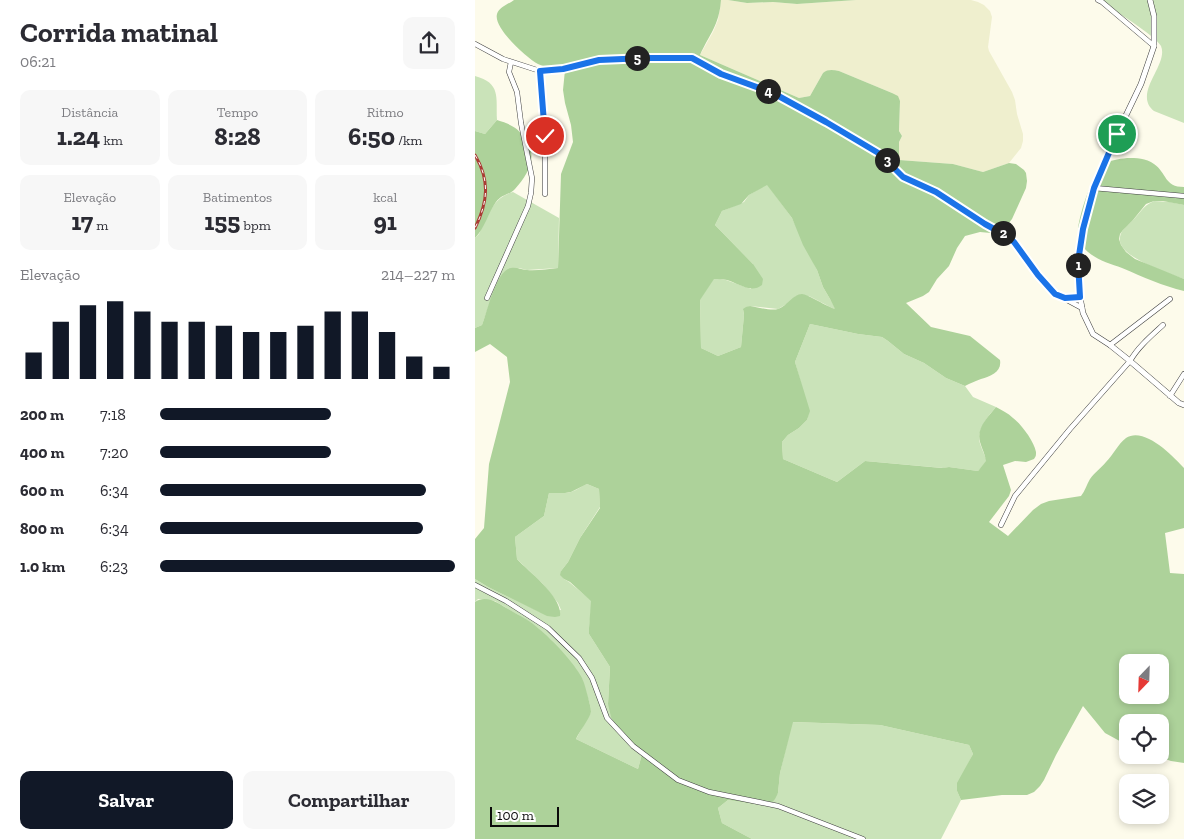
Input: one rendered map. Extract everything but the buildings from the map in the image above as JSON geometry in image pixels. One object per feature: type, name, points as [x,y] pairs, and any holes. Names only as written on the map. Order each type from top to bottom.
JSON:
[{"type":"street","points":[[1098,0],[1154,46]]},
{"type":"street","points":[[1150,0],[1154,16],[1154,46],[1141,84],[1094,188],[1083,229],[1078,262],[1080,297],[1083,314],[1093,334],[1110,345],[1170,396],[1184,405]]},
{"type":"street","points":[[475,44],[503,59],[540,71],[563,69],[599,60],[692,58],[721,74],[773,93],[880,154],[903,177],[936,192],[1007,236],[1014,242],[1038,275],[1055,294],[1082,308]]},
{"type":"street","points":[[487,298],[528,206],[531,193],[532,178],[517,92],[509,72],[511,62]]},
{"type":"street","points":[[540,71],[545,136],[545,194]]},
{"type":"street","points":[[1094,188],[1184,196]]},
{"type":"street","points":[[1065,298],[1080,297]]},
{"type":"street","points":[[1110,345],[1170,299]]},
{"type":"street","points":[[1001,525],[1015,496],[1070,429],[1130,361],[1133,355],[1163,325]]},
{"type":"street","points":[[1170,396],[1184,374]]},
{"type":"street","points":[[475,584],[548,628],[579,658],[592,678],[607,718],[633,746],[679,780],[709,792],[778,806],[863,839]]},
{"type":"green space","points":[[514,0],[721,0],[716,23],[700,55],[799,98],[810,96],[823,73],[831,70],[839,71],[898,96],[900,101],[899,131],[902,136],[899,142],[899,160],[953,164],[983,172],[1009,163],[1016,164],[1024,170],[1027,181],[1026,188],[1012,219],[1005,228],[991,233],[980,232],[965,236],[949,266],[937,279],[929,292],[906,303],[931,327],[970,336],[1000,360],[998,370],[992,375],[965,386],[946,378],[924,363],[904,354],[882,337],[810,324],[795,362],[810,411],[807,420],[782,442],[783,459],[837,482],[865,461],[978,471],[986,461],[979,437],[981,427],[996,407],[1020,424],[1030,438],[1036,452],[1034,459],[1026,462],[1015,461],[1003,465],[1011,490],[1009,496],[989,522],[1008,536],[1041,504],[1081,496],[1090,479],[1126,438],[1133,435],[1141,436],[1166,450],[1184,468],[1184,528],[1165,533],[1170,573],[1184,574],[1184,763],[1169,760],[1169,714],[1119,714],[1119,741],[1105,733],[1083,706],[1044,780],[1034,792],[1027,795],[1002,795],[961,800],[957,791],[957,783],[973,754],[969,745],[880,725],[793,722],[780,773],[778,793],[770,805],[765,806],[728,800],[718,808],[722,823],[752,839],[475,839],[475,602],[488,599],[529,621],[563,652],[574,666],[584,683],[591,712],[576,739],[638,769],[642,754],[617,727],[611,717],[608,704],[610,667],[589,634],[591,601],[560,575],[580,538],[600,508],[599,489],[587,484],[571,492],[549,493],[544,516],[515,537],[517,559],[551,593],[560,609],[560,616],[547,616],[475,579],[475,539],[484,528],[489,464],[510,382],[507,357],[490,344],[475,352],[475,328],[482,325],[497,284],[506,271],[511,268],[542,270],[558,268],[561,174],[573,142],[563,90],[565,70],[538,64],[526,56],[500,27],[497,14]],"holes":[[[767,185],[792,218],[803,245],[835,309],[802,294],[778,309],[746,307],[743,309],[741,347],[718,356],[701,348],[700,300],[714,279],[727,280],[749,288],[762,285],[763,279],[753,264],[715,225],[722,211],[741,204],[749,195]]]},
{"type":"green space","points":[[721,0],[747,3],[773,2],[797,4],[856,0],[971,0],[978,2],[990,11],[992,17],[988,47],[1015,100],[1023,134],[1021,148],[1009,163],[983,172],[953,164],[899,160],[899,142],[902,136],[899,131],[900,101],[892,93],[839,71],[832,70],[823,73],[810,96],[799,98],[700,55],[718,20]]},
{"type":"green space","points":[[728,0],[856,0],[797,4],[773,2],[747,3]]},
{"type":"green space","points":[[1098,0],[1184,0],[1184,123],[1154,111],[1148,104],[1149,88],[1162,54],[1161,46],[1142,29]]},
{"type":"green space","points":[[475,76],[489,83],[495,92],[497,120],[485,134],[475,131]]},
{"type":"green space","points":[[497,120],[513,126],[525,138],[531,152],[530,165],[528,171],[513,191],[496,202],[475,238],[475,131],[485,134]]},
{"type":"green space","points":[[1127,158],[1151,162],[1169,182],[1173,185],[1184,187],[1184,205],[1163,201],[1154,201],[1146,204],[1123,230],[1119,239],[1126,252],[1135,259],[1184,279],[1184,291],[1100,260],[1088,252],[1081,243],[1078,231],[1080,217],[1094,178],[1107,162]]},
{"type":"green space","points":[[767,184],[792,218],[823,287],[836,310],[809,296],[796,296],[778,309],[750,306],[743,310],[741,347],[718,356],[701,348],[700,299],[714,278],[726,280],[751,289],[753,264],[715,225],[722,211],[744,202],[749,195]]},
{"type":"green space","points":[[513,192],[559,218],[558,268],[527,270],[519,268],[496,285],[482,325],[475,328],[475,238],[495,203]]},
{"type":"green space","points":[[1154,201],[1184,205],[1184,279],[1145,263],[1126,251],[1121,244],[1120,237],[1123,230],[1144,208]]},
{"type":"green space","points":[[810,324],[882,337],[904,354],[924,363],[946,378],[965,386],[973,397],[996,407],[985,421],[979,438],[987,461],[978,471],[865,461],[837,482],[783,459],[782,442],[807,420],[809,412],[795,362]]},
{"type":"green space","points":[[587,484],[599,489],[600,507],[561,571],[564,579],[592,601],[589,634],[610,667],[608,704],[642,754],[638,769],[576,739],[591,712],[590,705],[582,679],[551,640],[531,623],[495,601],[478,599],[475,602],[475,579],[540,612],[561,610],[558,603],[542,583],[517,559],[515,537],[544,516],[549,493],[571,492]]},
{"type":"green space","points":[[792,722],[880,725],[969,745],[973,754],[957,791],[961,800],[941,839],[752,839],[722,823],[718,808],[728,800],[765,806],[778,793],[780,773]]},
{"type":"railway","points":[[475,155],[480,164],[485,182],[485,200],[475,228]]},
{"type":"route","points":[[545,136],[540,71],[563,69],[599,60],[692,58],[721,74],[773,93],[880,154],[903,177],[936,192],[1007,236],[1014,242],[1038,275],[1055,294],[1065,298],[1080,297],[1078,262],[1083,229],[1094,188],[1117,134]]}]
